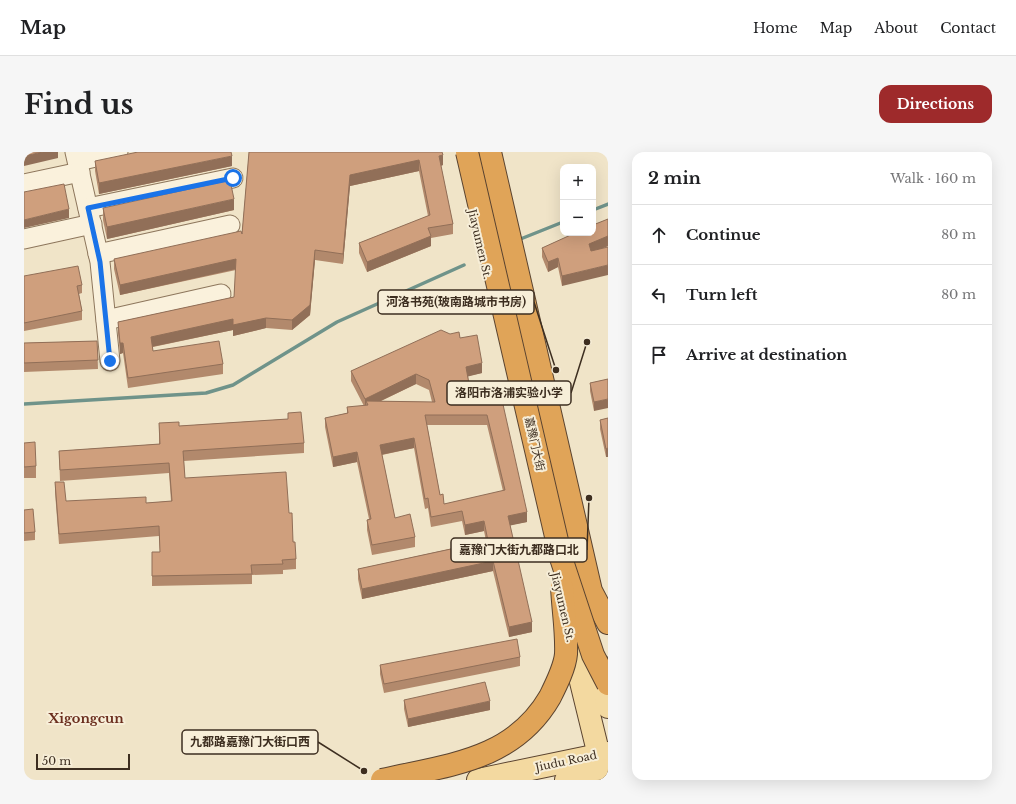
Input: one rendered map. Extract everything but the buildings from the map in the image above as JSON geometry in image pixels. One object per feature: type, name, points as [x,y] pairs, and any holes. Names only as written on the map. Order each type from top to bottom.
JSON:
[{"type":"highway","name":"嘉豫门大街","points":[[467,152],[561,558],[593,655],[608,684]]},
{"type":"highway","name":"嘉豫门大街","points":[[489,152],[591,591],[608,624]]},
{"type":"highway","points":[[382,780],[476,759],[496,750],[525,729],[541,712],[555,688],[566,655],[561,558]]},
{"type":"main road","name":"Jiayumen St.","points":[[458,152],[604,766]]},
{"type":"main road","name":"Jiayumen St.","points":[[489,152],[608,707]]},
{"type":"main road","name":"Jiudu Road","points":[[478,780],[604,766]]},
{"type":"main road","name":"Jiudu Road","points":[[566,780],[604,766]]},
{"type":"street","points":[[24,184],[78,162],[118,152]]},
{"type":"street","points":[[78,162],[98,254],[110,361]]},
{"type":"street","points":[[24,239],[90,216],[233,178]]},
{"type":"street","points":[[98,254],[230,225]]},
{"type":"street","points":[[106,320],[221,294]]},
{"type":"waterway","points":[[596,209],[608,204]]},
{"type":"waterway","points":[[518,240],[560,223]]},
{"type":"waterway","points":[[24,404],[206,393],[233,385],[337,322],[464,265]]},
{"type":"place","name":"洛阳市洛浦实验小学","points":[[587,342]]},
{"type":"place","name":"河洛书苑(玻南路城市书房)","points":[[556,370]]},
{"type":"place","name":"嘉豫门大街九都路口北","points":[[589,498]]},
{"type":"place","name":"九都路嘉豫门大街口西","points":[[364,771]]},
{"type":"district","name":"Xigongcun","points":[[86,718]]},
{"type":"route","points":[[110,361],[100,262],[88,208],[233,178]]}]
